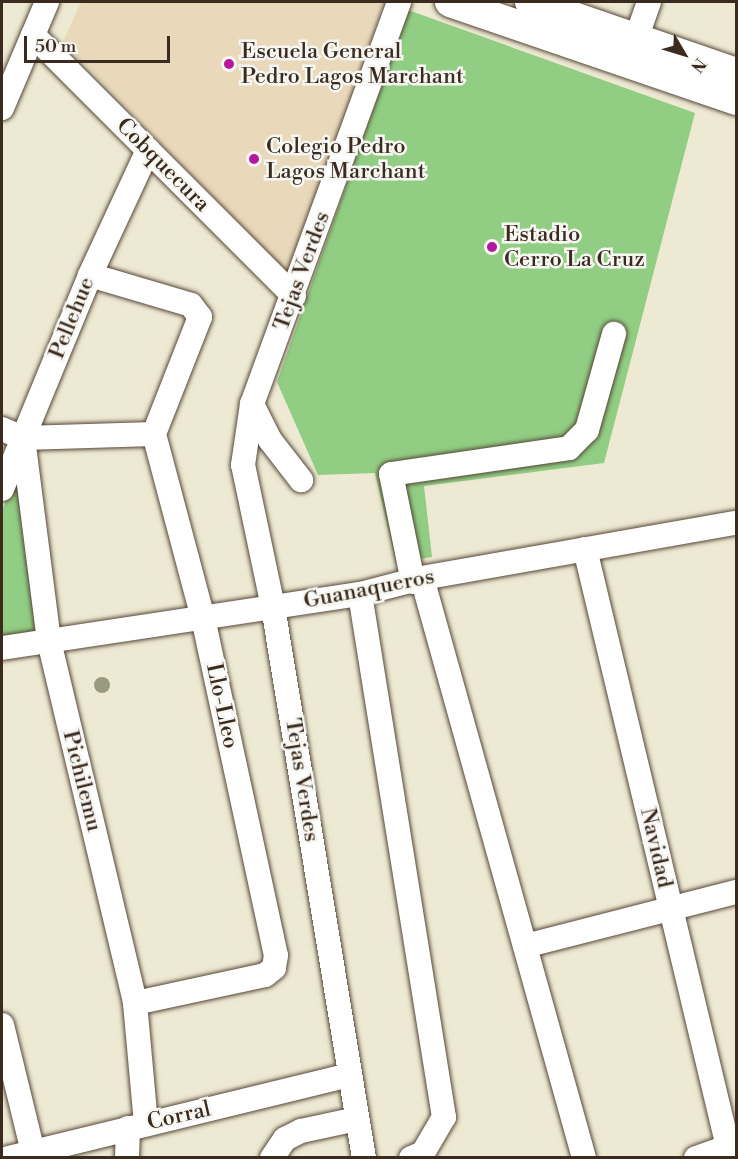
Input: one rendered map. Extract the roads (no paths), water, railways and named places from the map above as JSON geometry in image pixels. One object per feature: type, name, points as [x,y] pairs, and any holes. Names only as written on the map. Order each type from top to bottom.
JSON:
[{"type":"main road","points":[[450,2],[493,8],[632,50],[736,73]]},
{"type":"main road","points":[[530,2],[736,100]]},
{"type":"street","points":[[2,108],[47,2]]},
{"type":"street","name":"Tejas Verdes","points":[[364,1158],[273,607],[243,465],[252,404],[294,296],[399,2]]},
{"type":"street","points":[[632,50],[649,2]]},
{"type":"street","name":"Cobquecura","points":[[33,34],[294,296]]},
{"type":"street","name":"Pellehue","points":[[2,489],[12,433],[90,275],[148,150]]},
{"type":"street","points":[[12,433],[154,434],[200,317],[198,311],[191,304],[90,275]]},
{"type":"street","points":[[584,1158],[525,946],[418,580],[391,474],[569,448],[587,430],[614,334]]},
{"type":"street","points":[[252,404],[270,440],[301,480]]},
{"type":"street","name":"Pichilemu","points":[[12,433],[49,641],[135,1003],[137,1126],[127,1158]]},
{"type":"street","name":"Llo-Lleo","points":[[135,1003],[265,975],[274,968],[276,955],[203,618],[154,434]]},
{"type":"street","name":"Guanaqueros","points":[[2,648],[360,594],[418,580],[736,523]]},
{"type":"street","name":"Navidad","points":[[585,549],[670,909],[732,1145]]},
{"type":"street","points":[[360,594],[444,1117],[423,1153],[411,1158]]},
{"type":"street","points":[[525,946],[736,892]]},
{"type":"street","points":[[2,1025],[33,1152]]},
{"type":"street","name":"Corral","points":[[9,1158],[349,1075]]},
{"type":"street","points":[[272,1158],[285,1139],[301,1131],[357,1119]]},
{"type":"street","points":[[697,1157],[732,1145]]},
{"type":"place","name":"Escuela General Pedro Lagos Marchant","points":[[229,64]]},
{"type":"place","name":"Colegio Pedro Lagos Marchant","points":[[254,159]]},
{"type":"place","name":"Estadio Cerro La Cruz","points":[[492,247]]}]
